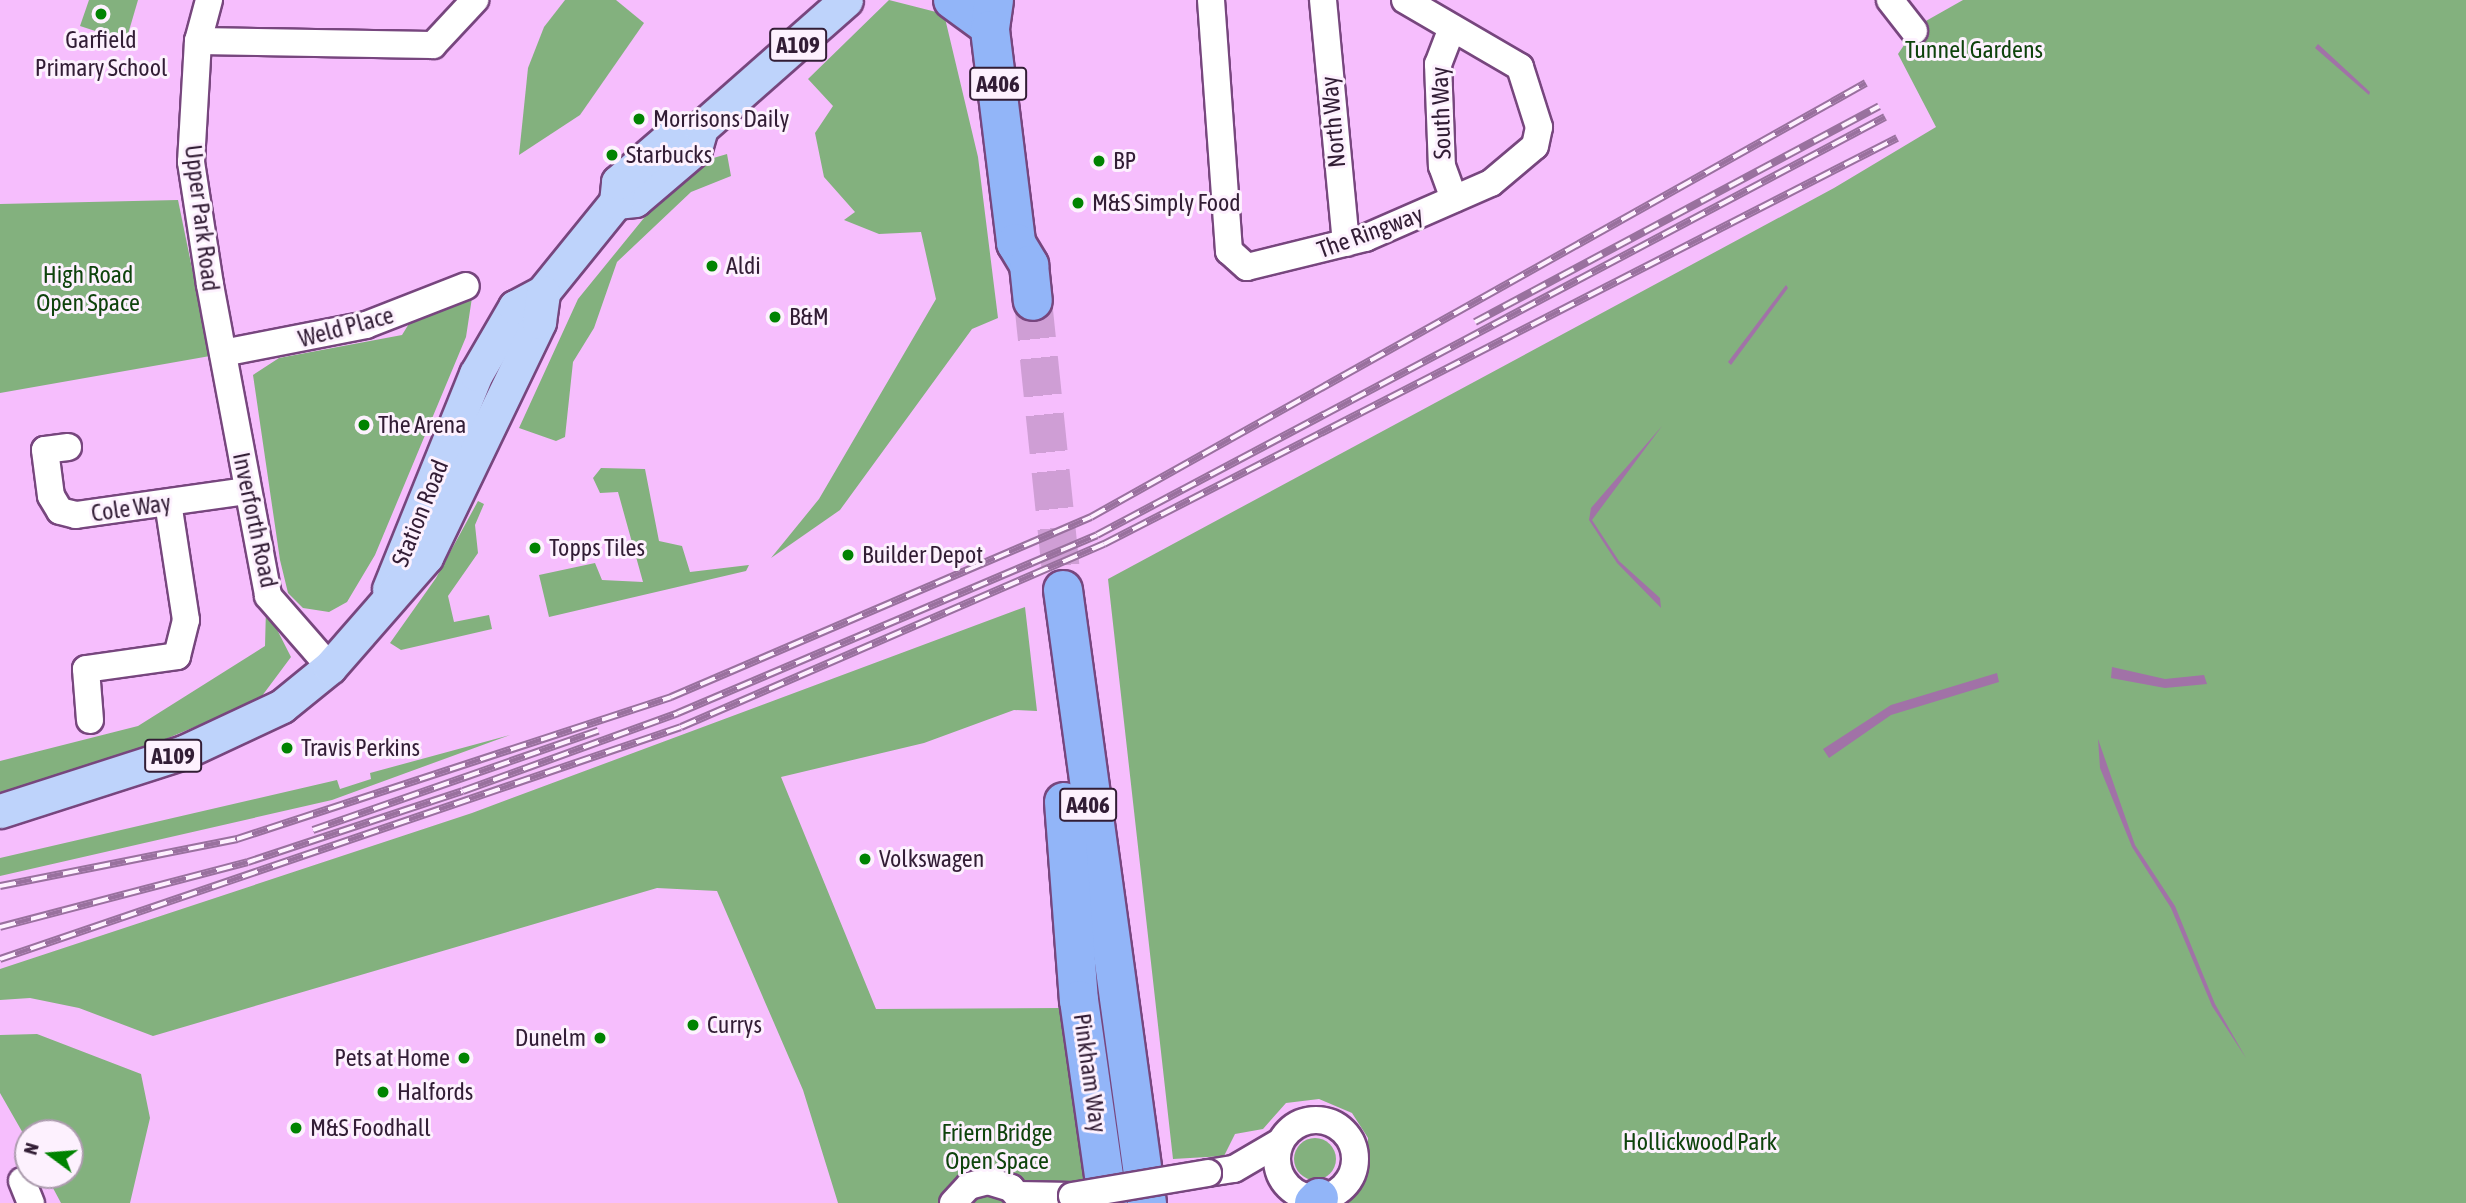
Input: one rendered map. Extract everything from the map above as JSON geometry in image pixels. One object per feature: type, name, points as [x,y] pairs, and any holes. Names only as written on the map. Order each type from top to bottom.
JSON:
[{"type":"highway","name":"A406","points":[[978,9],[1017,243],[1029,265],[1022,306]]},
{"type":"highway","name":"Pinkham Way","points":[[1074,1200],[1073,943],[1054,594],[1147,1203]]},
{"type":"main road","name":"Station Road","points":[[386,598],[476,374],[514,306],[543,292],[616,201],[618,182],[677,132],[701,128],[846,0]]},
{"type":"main road","name":"Station Road","points":[[0,811],[184,752],[282,706],[330,667],[386,598],[426,557],[482,447],[539,322],[543,292]]},
{"type":"main road","points":[[439,467],[458,466],[468,443],[482,447]]},
{"type":"street","name":"Upper Park Road","points":[[209,0],[198,41],[191,162],[223,353]]},
{"type":"street","points":[[198,41],[433,45],[475,0]]},
{"type":"street","name":"The Ringway","points":[[1211,0],[1230,251],[1247,267],[1270,266],[1346,243],[1454,199],[1517,167],[1535,146],[1538,127],[1520,66],[1441,15],[1405,0]]},
{"type":"street","name":"North Way","points":[[1323,0],[1346,243]]},
{"type":"street","points":[[1890,0],[1914,31]]},
{"type":"street","name":"South Way","points":[[1441,15],[1437,64],[1442,166],[1454,199]]},
{"type":"street","name":"Weld Place","points":[[223,353],[366,325],[466,286]]},
{"type":"street","name":"Inverforth Road","points":[[223,353],[268,596],[330,667]]},
{"type":"street","name":"Cole Way","points":[[45,450],[51,496],[60,511],[76,516],[247,491]]},
{"type":"street","points":[[90,720],[86,669],[177,656],[186,620],[168,503]]},
{"type":"street","points":[[953,1203],[970,1186],[988,1181],[1020,1199],[1074,1200],[1221,1171],[1280,1142],[1296,1125],[1318,1119],[1348,1136],[1353,1170],[1340,1190],[1308,1196],[1221,1171]]},
{"type":"street","points":[[1280,1142],[1277,1167],[1308,1196]]},
{"type":"green space","points":[[89,0],[138,0],[126,41],[80,26]]},
{"type":"green space","points":[[565,0],[616,0],[644,23],[580,115],[519,155],[528,68],[544,27]]},
{"type":"green space","points":[[889,0],[944,14],[978,157],[998,318],[972,329],[840,510],[771,558],[819,499],[936,299],[921,232],[879,234],[844,220],[855,212],[824,177],[815,133],[833,106],[808,79]]},
{"type":"green space","points":[[1963,0],[2466,0],[2466,1203],[1340,1203],[1366,1172],[1368,1138],[1352,1113],[1319,1099],[1286,1103],[1263,1129],[1235,1134],[1224,1156],[1173,1159],[1108,579],[1834,188],[1936,127],[1898,54],[1917,26]]},
{"type":"green space","points":[[727,154],[731,176],[691,192],[617,262],[594,328],[573,362],[565,437],[556,441],[519,428],[578,299],[648,213],[710,159]]},
{"type":"green space","name":"High Road Open Space","points":[[178,200],[210,356],[0,393],[0,204]]},
{"type":"green space","points":[[473,291],[466,337],[375,555],[347,602],[329,612],[303,608],[288,593],[280,560],[253,375],[279,358],[402,335],[415,314]]},
{"type":"green space","points":[[601,468],[645,469],[659,541],[682,546],[690,572],[749,565],[746,571],[549,617],[539,575],[595,563],[602,580],[643,582],[618,492],[600,493],[593,478]]},
{"type":"green space","points":[[478,501],[484,504],[475,525],[478,553],[448,596],[454,622],[489,615],[492,629],[401,650],[390,643],[436,578]]},
{"type":"green space","name":"Friern Bridge Open Space","points":[[1025,607],[1037,711],[1014,710],[924,743],[781,777],[876,1009],[1062,1008],[1088,1203],[838,1203],[803,1090],[717,891],[657,888],[153,1036],[79,1008],[30,998],[0,1000],[0,969],[472,813]]},
{"type":"green space","points":[[266,608],[291,657],[259,700],[106,764],[0,796],[0,761],[138,726],[265,646]]},
{"type":"green space","points":[[510,735],[332,800],[0,876],[0,858],[337,780],[340,789],[371,779],[370,773]]},
{"type":"green space","points":[[37,1034],[141,1074],[150,1118],[130,1203],[61,1203],[54,1189],[84,1189],[84,1119],[15,1119],[0,1093],[0,1035]]},
{"type":"green space","points":[[1315,1138],[1330,1144],[1336,1159],[1330,1174],[1315,1180],[1300,1174],[1294,1159],[1300,1144]]},
{"type":"shaded area","points":[[2318,44],[2370,92],[2369,95],[2315,48]]},
{"type":"shaded area","points":[[1786,285],[1788,288],[1731,365],[1728,362]]},
{"type":"shaded area","points":[[1662,426],[1592,520],[1619,561],[1660,598],[1661,608],[1617,563],[1589,520],[1591,508]]},
{"type":"shaded area","points":[[2112,667],[2165,679],[2204,675],[2207,684],[2165,688],[2111,678]]},
{"type":"shaded area","points":[[1997,673],[1999,682],[1891,715],[1829,758],[1823,749],[1891,705]]},
{"type":"shaded area","points":[[2098,739],[2135,845],[2175,906],[2215,1004],[2246,1058],[2212,1006],[2171,908],[2132,847],[2100,768]]},
{"type":"tunnel","points":[[1033,301],[1063,590]]},
{"type":"railway","points":[[0,886],[237,839],[671,697],[1091,517],[1866,83]]},
{"type":"railway","points":[[1475,322],[1879,106]]},
{"type":"railway","points":[[0,927],[248,862],[463,791],[678,713],[1097,535],[1885,117]]},
{"type":"railway","points":[[0,959],[681,727],[1104,544],[1897,138]]},
{"type":"railway","points":[[313,830],[598,731]]},
{"type":"place","name":"Garfield Primary School","points":[[101,14]]},
{"type":"place","name":"Morrisons Daily","points":[[639,119]]},
{"type":"place","name":"Starbucks","points":[[612,155]]},
{"type":"place","name":"BP","points":[[1099,161]]},
{"type":"place","name":"M&S Simply Food","points":[[1078,203]]},
{"type":"place","name":"Aldi","points":[[712,266]]},
{"type":"place","name":"B&M","points":[[775,317]]},
{"type":"place","name":"The Arena","points":[[364,425]]},
{"type":"place","name":"Topps Tiles","points":[[535,548]]},
{"type":"place","name":"Builder Depot","points":[[848,555]]},
{"type":"place","name":"Travis Perkins","points":[[287,748]]},
{"type":"place","name":"Volkswagen","points":[[865,859]]},
{"type":"place","name":"Currys","points":[[693,1025]]},
{"type":"place","name":"Dunelm","points":[[600,1038]]},
{"type":"place","name":"Pets at Home","points":[[464,1058]]},
{"type":"place","name":"Halfords","points":[[383,1092]]},
{"type":"place","name":"M&S Foodhall","points":[[296,1128]]},
{"type":"park label","name":"Tunnel Gardens","points":[[1974,50]]},
{"type":"park label","name":"Hollickwood Park","points":[[1700,1142]]}]
